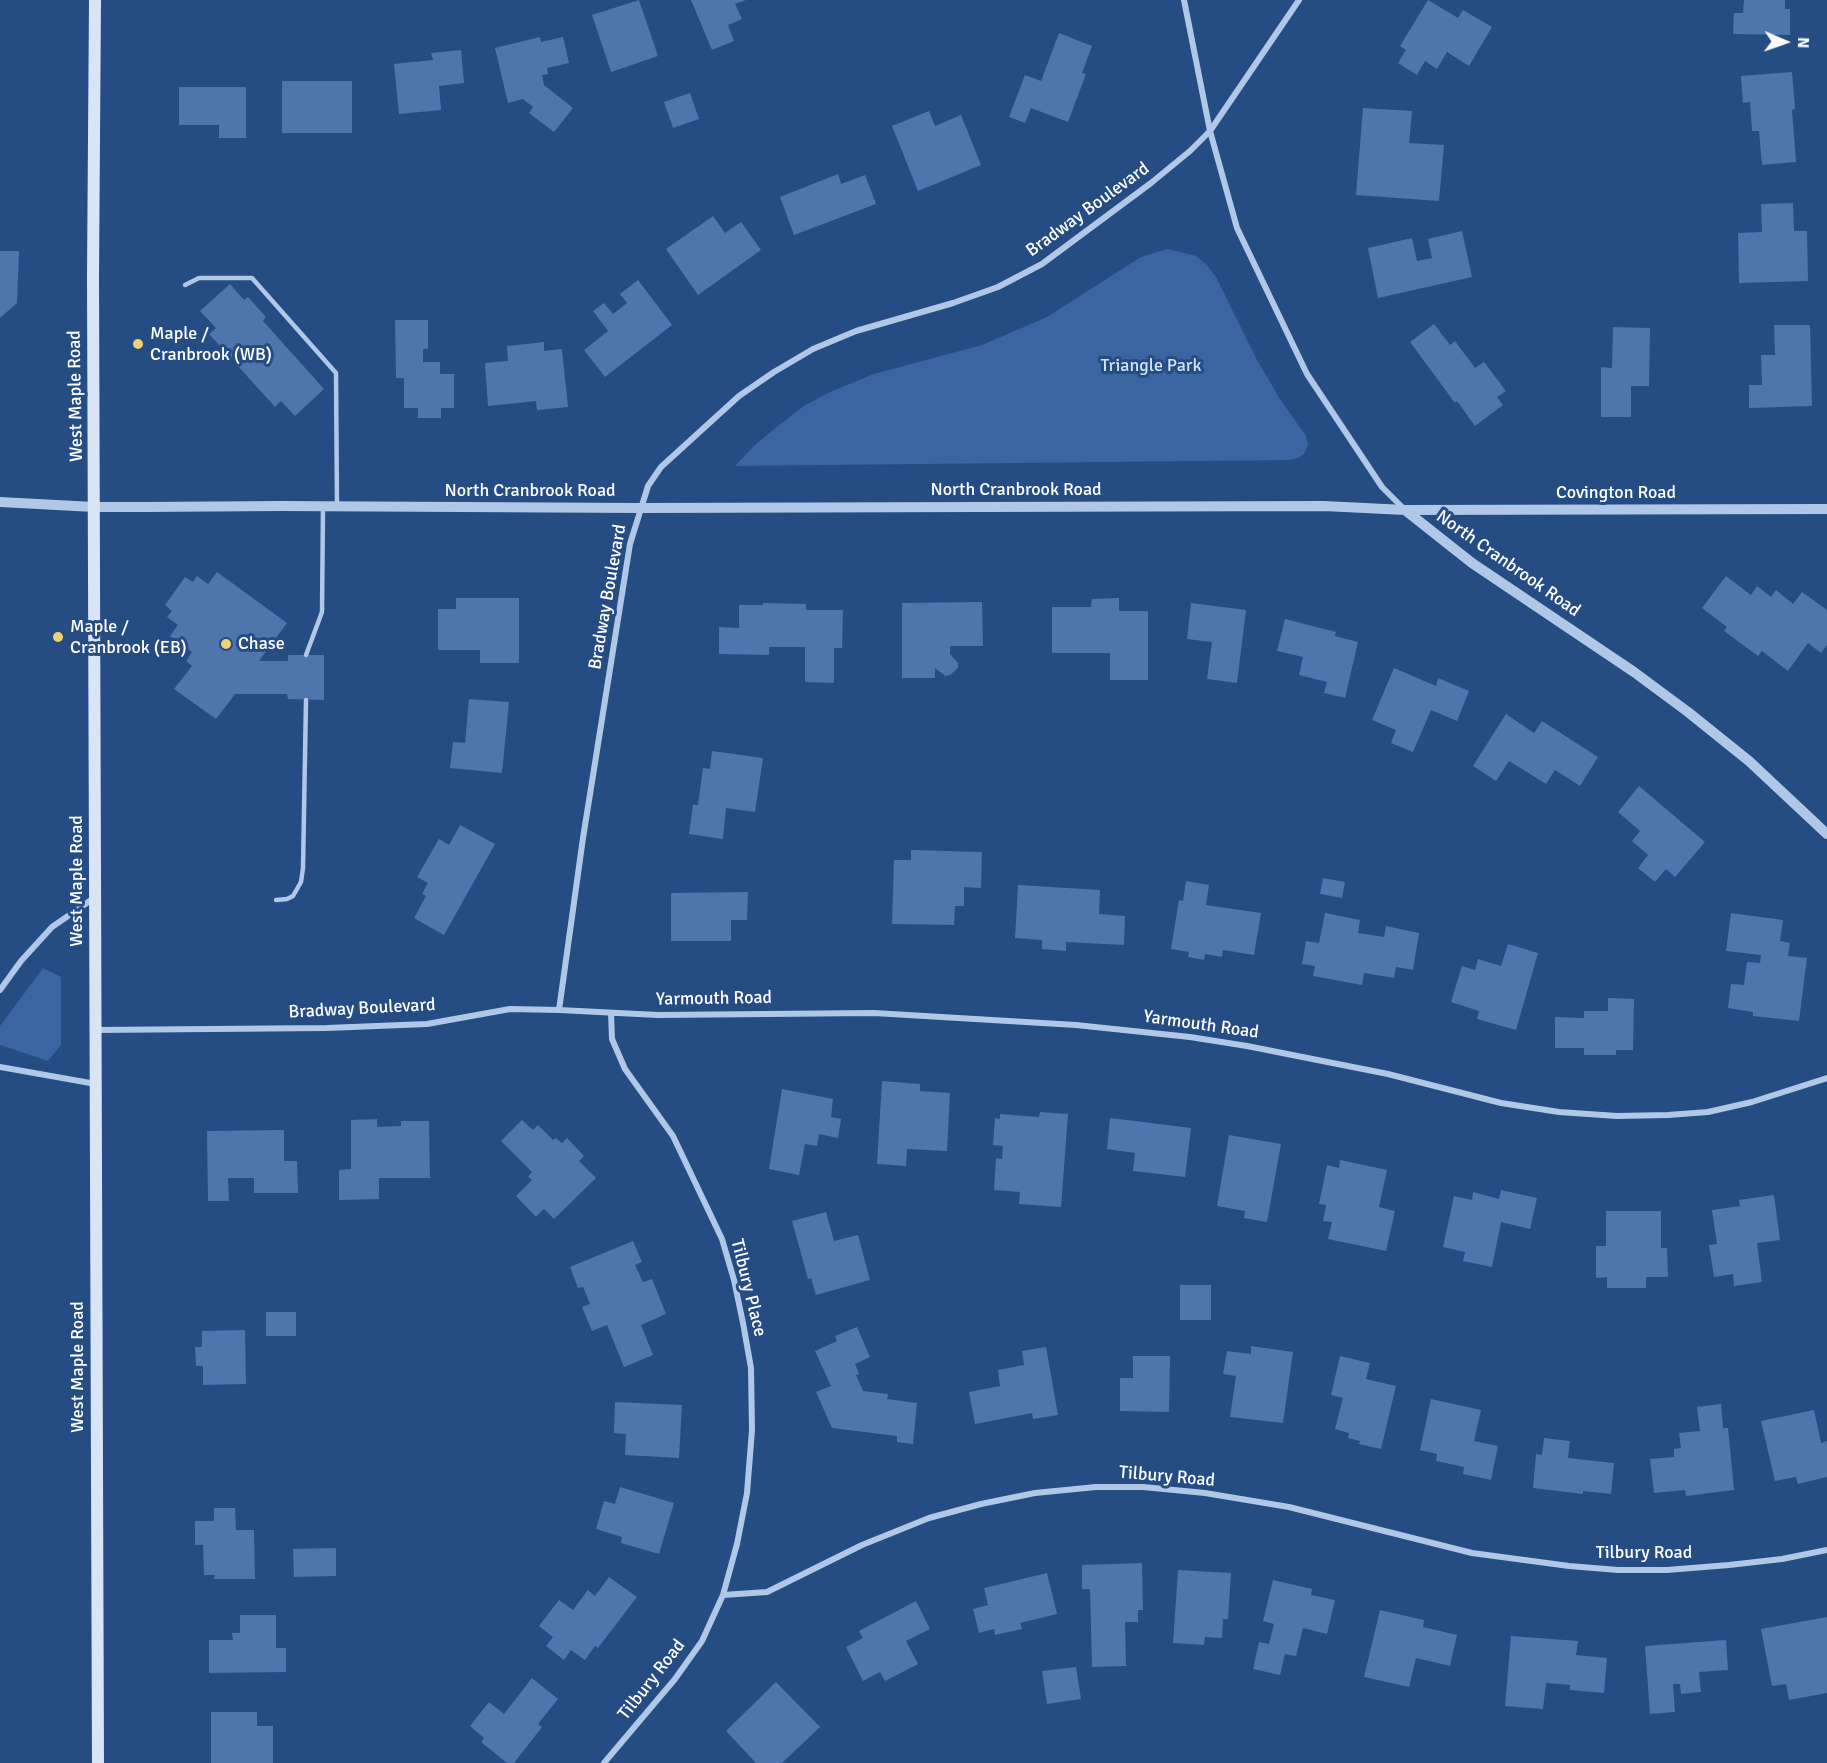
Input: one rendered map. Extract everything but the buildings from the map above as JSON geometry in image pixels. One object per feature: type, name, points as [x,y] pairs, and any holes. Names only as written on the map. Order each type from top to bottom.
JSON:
[{"type":"main road","name":"West Maple Road","points":[[95,0],[94,898],[98,1763]]},
{"type":"street","points":[[1184,0],[1210,131],[1237,228],[1307,374],[1382,487],[1405,510]]},
{"type":"street","name":"Bradway Boulevard","points":[[95,1030],[327,1028],[415,1024],[510,1009],[559,1010],[583,838],[630,544],[648,486],[661,467],[739,396],[813,349],[856,330],[954,303],[987,291],[1042,264],[1151,183],[1210,131],[1299,0]]},
{"type":"street","name":"North Cranbrook Road","points":[[0,502],[94,507],[1324,506],[1405,510],[1472,563],[1634,672],[1689,712],[1749,761],[1827,834]]},
{"type":"street","name":"Covington Road","points":[[1405,510],[1827,509]]},
{"type":"street","points":[[0,990],[21,961],[52,927],[94,898]]},
{"type":"street","name":"Yarmouth Road","points":[[559,1010],[658,1015],[874,1013],[1076,1025],[1190,1037],[1247,1046],[1388,1074],[1502,1103],[1559,1112],[1617,1116],[1708,1112],[1752,1102],[1827,1078]]},
{"type":"street","name":"Tilbury Place","points":[[611,1013],[612,1039],[625,1069],[673,1136],[722,1239],[743,1323],[751,1368],[752,1430],[747,1493],[737,1544],[723,1595]]},
{"type":"street","points":[[0,1067],[96,1084]]},
{"type":"street","name":"Tilbury Road","points":[[604,1763],[682,1670],[702,1641],[723,1595],[767,1592],[862,1545],[930,1518],[981,1504],[1035,1493],[1096,1487],[1143,1487],[1215,1495],[1289,1507],[1472,1553],[1618,1570],[1667,1570],[1782,1559],[1827,1550]]},
{"type":"lane","points":[[184,285],[199,278],[252,278],[336,373],[337,506]]},
{"type":"lane","points":[[306,655],[322,612],[323,506]]},
{"type":"lane","points":[[276,900],[293,896],[301,882],[306,700]]},
{"type":"green space","name":"Triangle Park","points":[[1167,249],[1196,256],[1216,277],[1257,360],[1280,399],[1306,436],[1308,445],[1304,454],[1298,458],[1290,460],[735,466],[778,426],[804,406],[830,392],[874,374],[982,345],[1047,317],[1141,257]]},
{"type":"green space","points":[[43,968],[61,977],[61,1045],[48,1061],[0,1045],[0,1026]]},
{"type":"place","name":"Maple / Cranbrook (WB)","points":[[138,344]]},
{"type":"place","name":"Maple / Cranbrook (EB)","points":[[58,637]]},
{"type":"place","name":"Chase","points":[[226,644]]}]
